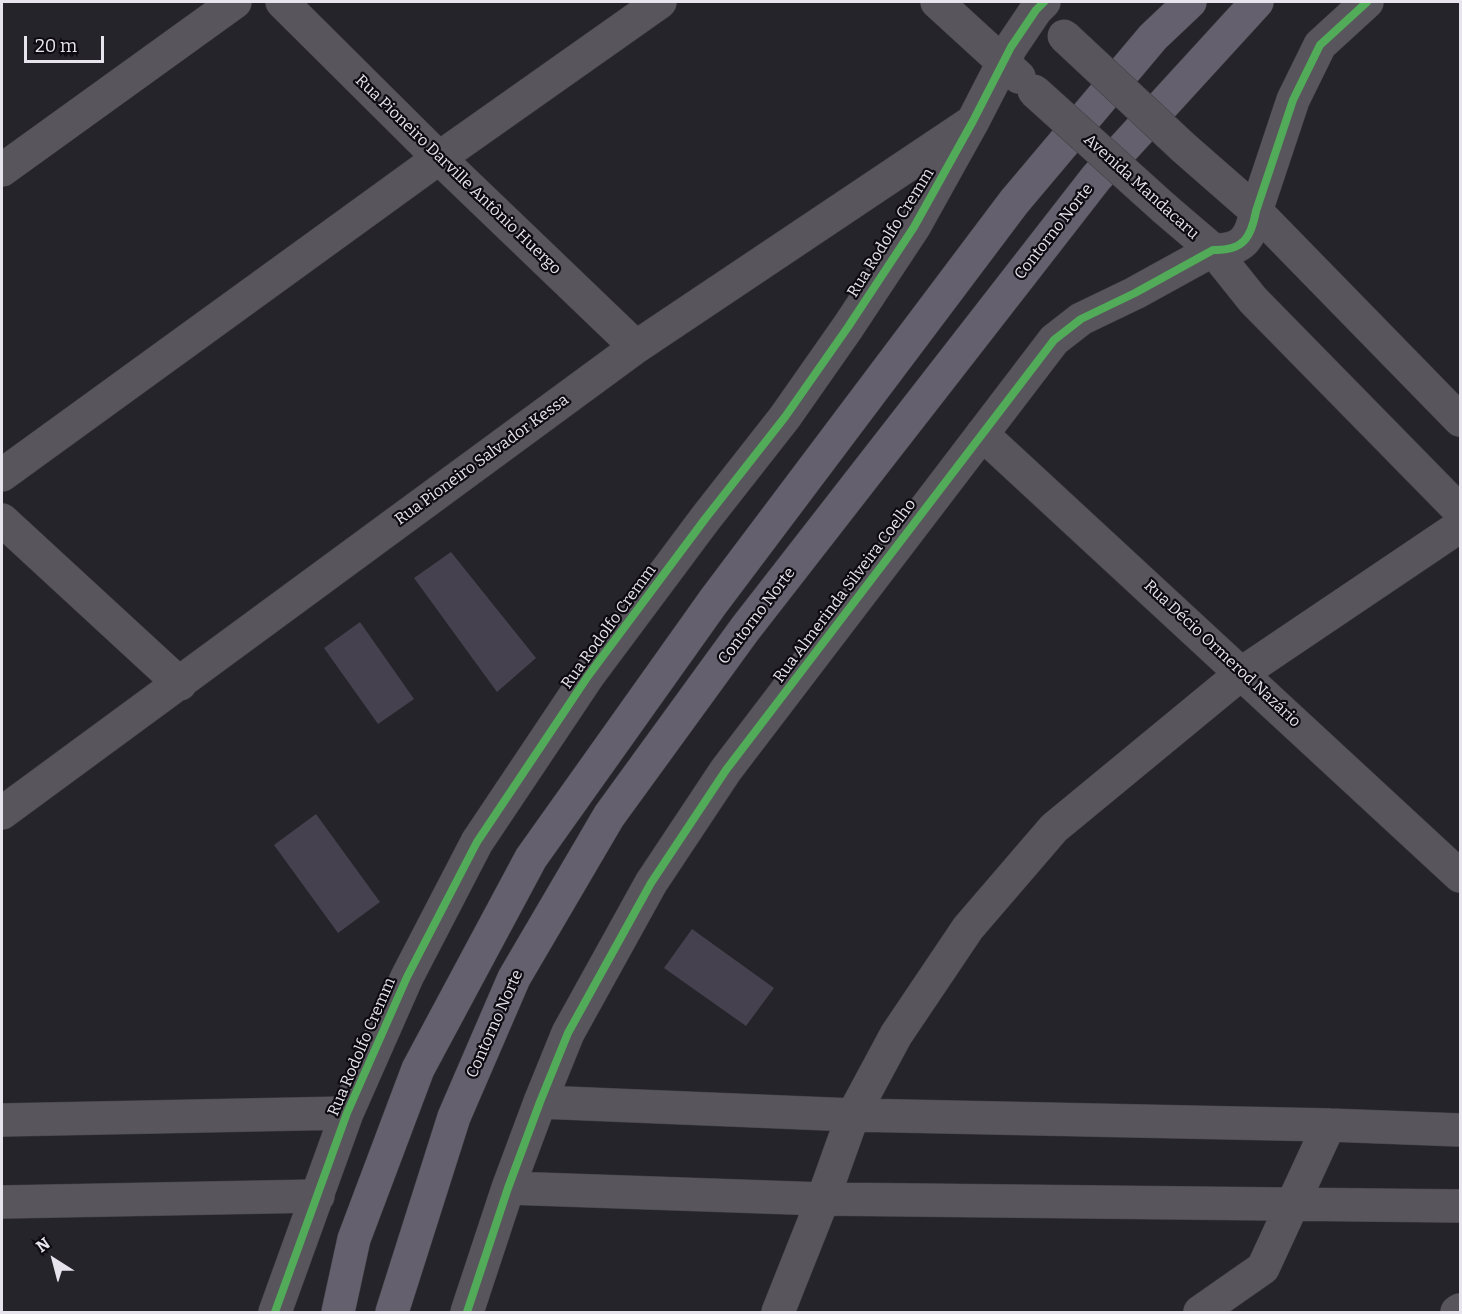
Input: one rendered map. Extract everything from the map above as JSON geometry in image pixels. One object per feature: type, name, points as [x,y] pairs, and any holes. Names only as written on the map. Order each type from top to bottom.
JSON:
[{"type":"highway","points":[[338,1312],[354,1239],[418,1069],[531,858],[713,602],[1014,202],[1153,38],[1190,2]]},
{"type":"highway","name":"Contorno Norte","points":[[392,1312],[454,1117],[514,978],[609,816],[745,629],[1096,178],[1257,2]]},
{"type":"street","points":[[2,170],[235,2]]},
{"type":"street","name":"Rua Pioneiro Darville Antônio Huergo","points":[[282,2],[636,347]]},
{"type":"street","points":[[2,475],[660,2]]},
{"type":"street","name":"Avenida Mandacaru","points":[[937,2],[1213,250],[1253,300],[1461,511]]},
{"type":"street","name":"Rua Almerinda Silveira Coelho","points":[[467,1312],[508,1188],[568,1033],[645,893],[719,780],[1054,340],[1081,319],[1135,293],[1213,250],[1236,248],[1245,240],[1252,230],[1293,100],[1320,45],[1367,2]]},
{"type":"street","points":[[1035,4],[1064,36],[1256,212],[1461,420]]},
{"type":"street","name":"Rua Rodolfo Cremm","points":[[275,1312],[348,1113],[406,977],[477,842],[588,675],[785,417],[848,327],[914,227],[1035,4]]},
{"type":"street","name":"Rua Pioneiro Salvador Kessa","points":[[2,813],[636,347],[973,121]]},
{"type":"street","name":"Rua Décio Ormerod Nazário","points":[[982,434],[1461,876]]},
{"type":"street","points":[[2,520],[180,684]]},
{"type":"street","points":[[778,1312],[853,1116],[896,1035],[968,928],[1054,828],[1242,673],[1461,526]]},
{"type":"street","points":[[540,1102],[853,1116],[1329,1125],[1461,1130]]},
{"type":"street","points":[[2,1120],[348,1113]]},
{"type":"street","points":[[1200,1312],[1263,1268],[1329,1125]]},
{"type":"street","points":[[508,1188],[823,1199],[1461,1206]]},
{"type":"street","points":[[2,1202],[318,1196]]},
{"type":"building","points":[[451,552],[536,658],[497,692],[414,578]]},
{"type":"building","points":[[360,622],[414,699],[378,724],[324,648]]},
{"type":"building","points":[[316,814],[380,902],[338,933],[274,845]]},
{"type":"building","points":[[692,929],[774,988],[746,1026],[664,968]]},
{"type":"cycle path","points":[[275,1312],[347,1113],[407,977],[477,842],[588,676],[705,519],[785,417],[848,327],[914,227],[1011,47],[1044,2]]},
{"type":"cycle path","points":[[467,1312],[508,1188],[568,1033],[651,883],[726,770],[1054,340],[1081,319],[1135,293],[1213,250],[1232,248],[1244,241],[1251,229],[1293,100],[1320,45],[1367,2]]}]
